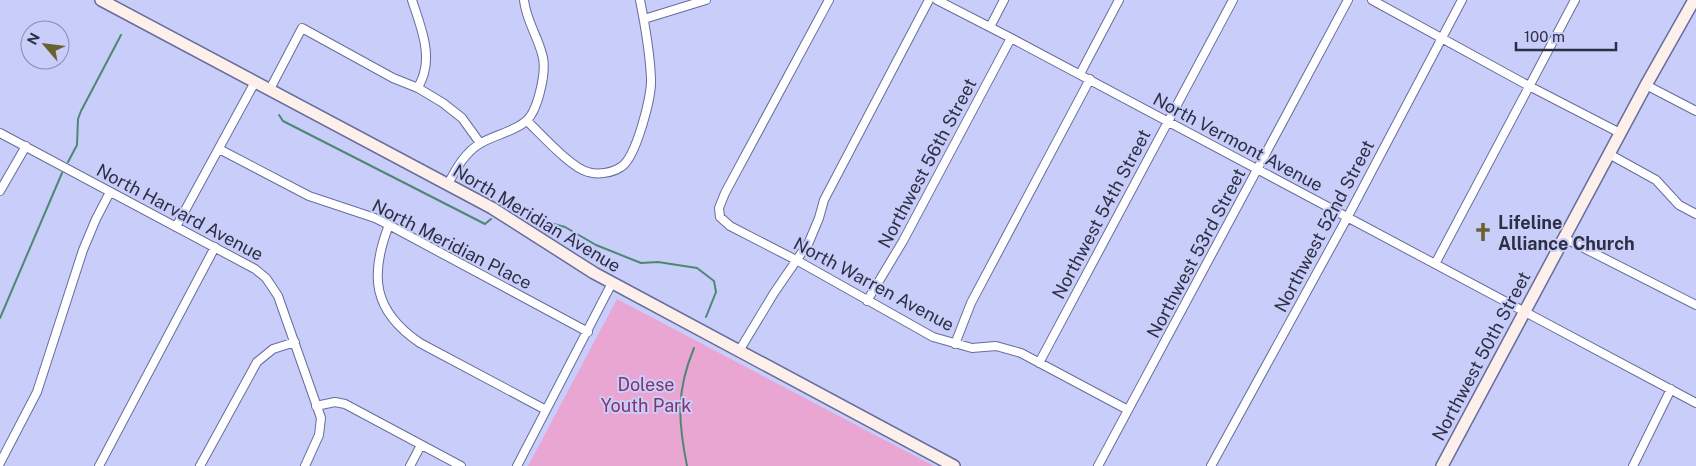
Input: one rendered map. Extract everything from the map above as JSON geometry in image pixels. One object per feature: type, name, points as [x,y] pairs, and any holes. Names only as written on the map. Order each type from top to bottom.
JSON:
[{"type":"main road","name":"North Meridian Avenue","points":[[102,0],[492,208],[612,283],[954,466]]},
{"type":"main road","name":"Northwest 50th Street","points":[[1442,466],[1620,133],[1694,0]]},
{"type":"street","points":[[412,0],[422,32],[426,55],[425,72],[418,88]]},
{"type":"street","points":[[448,184],[455,169],[468,153],[480,143],[505,134],[527,121],[537,103],[543,83],[543,58],[525,11],[524,0]]},
{"type":"street","points":[[527,121],[569,161],[586,172],[602,173],[622,167],[632,150],[649,102],[651,80],[640,0]]},
{"type":"street","points":[[644,19],[706,0]]},
{"type":"street","name":"North Warren Avenue","points":[[829,0],[725,193],[719,208],[720,216],[730,226],[798,261],[933,337],[972,348],[996,346],[1021,353],[1128,410]]},
{"type":"street","points":[[739,351],[774,293],[798,261],[809,242],[820,218],[824,200],[837,173],[929,0]]},
{"type":"street","name":"North Vermont Avenue","points":[[937,0],[1080,74],[1524,312]]},
{"type":"street","points":[[990,27],[1004,0]]},
{"type":"street","points":[[1080,74],[1119,0]]},
{"type":"street","name":"Northwest 54th Street","points":[[1039,363],[1233,0]]},
{"type":"street","name":"Northwest 53rd Street","points":[[1098,466],[1348,0]]},
{"type":"street","points":[[1372,0],[1441,39],[1620,133]]},
{"type":"street","name":"Northwest 52nd Street","points":[[1212,466],[1347,218],[1462,0]]},
{"type":"street","points":[[1435,264],[1575,0]]},
{"type":"street","points":[[270,89],[302,28],[392,78],[418,88],[443,103],[462,118],[480,143]]},
{"type":"street","name":"Northwest 56th Street","points":[[867,301],[902,241],[1011,38]]},
{"type":"street","points":[[955,344],[971,303],[1090,80]]},
{"type":"street","points":[[176,227],[255,82]]},
{"type":"street","points":[[1646,85],[1696,111]]},
{"type":"street","name":"North Harvard Avenue","points":[[0,132],[255,268],[266,278],[275,289],[321,418],[319,435],[305,466]]},
{"type":"street","points":[[0,191],[26,146]]},
{"type":"street","name":"North Meridian Place","points":[[219,149],[309,196],[375,218],[588,332]]},
{"type":"street","points":[[1609,154],[1656,180],[1679,205],[1696,214]]},
{"type":"street","points":[[0,464],[37,392],[83,250],[110,192]]},
{"type":"street","points":[[389,225],[380,246],[376,273],[380,295],[386,310],[402,331],[420,343],[546,410]]},
{"type":"street","points":[[1564,238],[1696,305]]},
{"type":"street","points":[[99,466],[215,247]]},
{"type":"street","points":[[517,466],[612,283]]},
{"type":"street","points":[[1524,312],[1696,403]]},
{"type":"street","points":[[200,466],[257,362],[273,349],[295,342]]},
{"type":"street","points":[[1633,466],[1671,389]]},
{"type":"street","points":[[316,406],[335,402],[345,404],[461,466]]},
{"type":"street","points":[[410,466],[422,445]]},
{"type":"green space","name":"Dolese Youth Park","points":[[617,299],[934,466],[528,466]]},
{"type":"waterway","points":[[68,162],[77,145],[78,119],[81,111],[121,35]]},
{"type":"waterway","points":[[279,115],[283,121],[485,224],[491,219]]},
{"type":"waterway","points":[[0,318],[62,173]]},
{"type":"waterway","points":[[500,205],[503,202],[514,204],[550,223],[565,227],[596,245],[641,263],[658,262],[697,268],[714,281],[716,292],[706,317]]},
{"type":"waterway","points":[[687,466],[680,406],[684,378],[694,348]]},
{"type":"place","name":"Lifeline Alliance Church","points":[[1483,232]]}]
